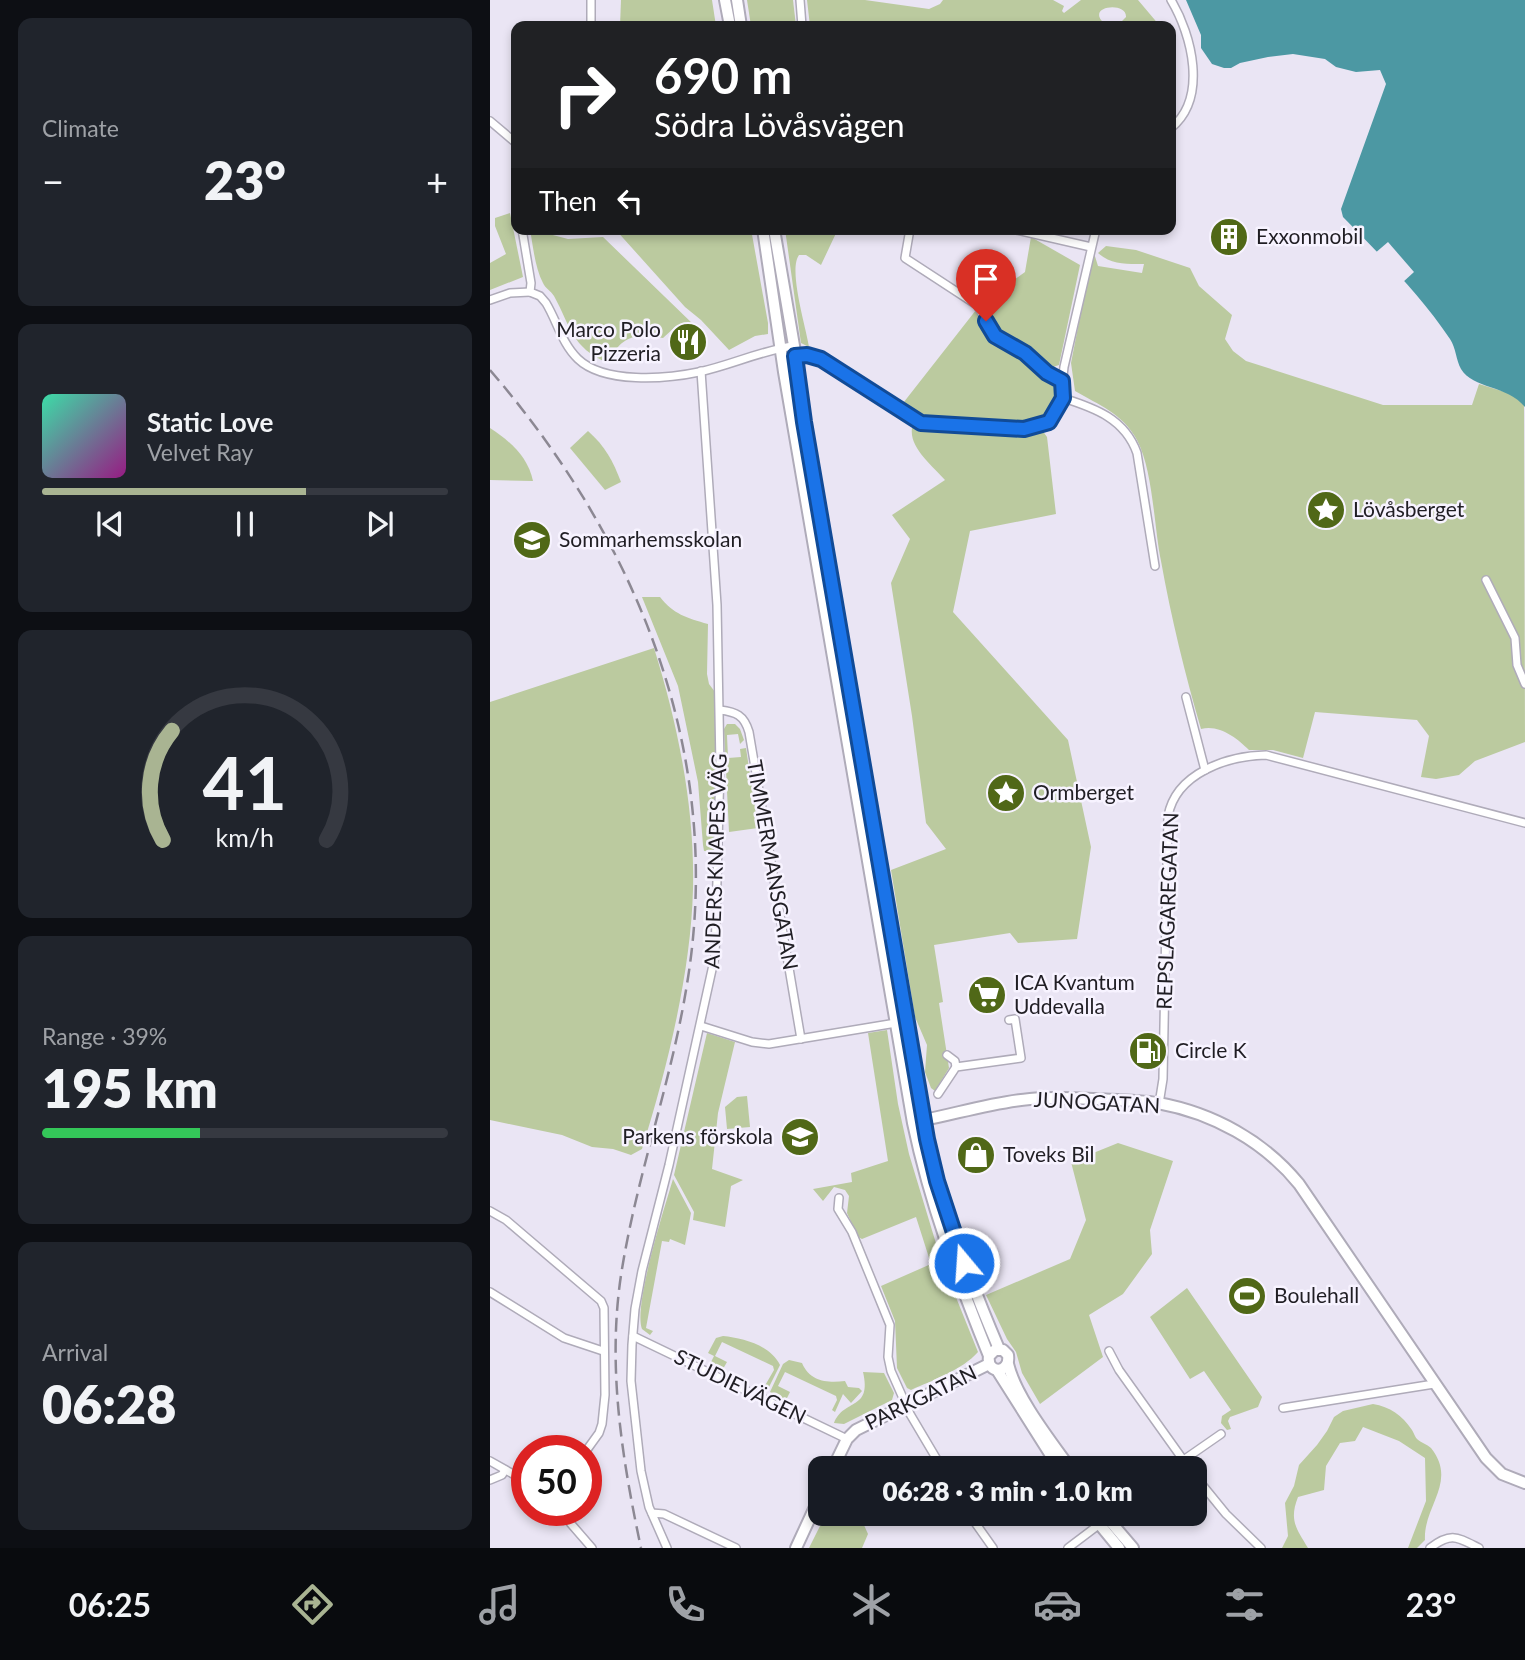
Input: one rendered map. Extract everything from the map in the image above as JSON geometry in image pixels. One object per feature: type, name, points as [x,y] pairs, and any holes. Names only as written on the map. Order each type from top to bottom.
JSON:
[{"type":"main road","points":[[725,0],[729,21]]},
{"type":"main road","points":[[737,0],[740,21]]},
{"type":"main road","points":[[763,235],[896,1023],[918,1122]]},
{"type":"main road","points":[[775,235],[929,1193],[942,1235],[996,1361],[1052,1456]]},
{"type":"main road","name":"JUNOGATAN","points":[[918,1122],[1028,1099],[1050,1097],[1159,1104],[1240,1133],[1278,1160],[1299,1184],[1492,1466],[1502,1474],[1525,1483]]},
{"type":"main road","points":[[996,1361],[1010,1375],[1062,1456]]},
{"type":"main road","name":"PARKGATAN","points":[[838,1456],[846,1439],[856,1430],[996,1361]]},
{"type":"main road","points":[[796,1548],[808,1522]]},
{"type":"main road","points":[[1109,1526],[1119,1548]]},
{"type":"main road","points":[[1113,1526],[1133,1548]]},
{"type":"street","points":[[591,0],[591,21]]},
{"type":"street","points":[[800,0],[802,21]]},
{"type":"street","points":[[1171,0],[1187,38],[1193,79],[1188,106],[1176,122]]},
{"type":"street","points":[[490,121],[511,139]]},
{"type":"street","points":[[523,235],[530,292]]},
{"type":"street","points":[[909,235],[905,258],[977,305],[995,336],[1025,353],[1047,373],[1062,381]]},
{"type":"street","points":[[1038,235],[1091,247]]},
{"type":"street","points":[[490,300],[510,293],[535,293],[546,303],[573,354],[593,369],[632,377],[701,371],[794,351],[821,359],[921,423],[1024,429],[1049,422],[1063,398],[1062,381],[1094,235]]},
{"type":"street","name":"ANDERS KNAPES VÄG","points":[[667,1548],[652,1513],[641,1471],[631,1381],[633,1336],[642,1271],[701,1026],[715,956],[720,710],[717,605],[701,371]]},
{"type":"street","points":[[1063,398],[1098,410],[1115,421],[1129,435],[1139,462],[1155,566]]},
{"type":"street","points":[[1486,580],[1515,638],[1515,655],[1525,684]]},
{"type":"street","points":[[1186,697],[1205,770]]},
{"type":"street","name":"TIMMERMANSGATAN","points":[[720,710],[733,711],[742,717],[750,732],[801,1039]]},
{"type":"street","name":"REPSLAGAREGATAN","points":[[1159,1104],[1163,1079],[1168,816],[1173,799],[1189,779],[1205,770],[1248,756],[1275,756],[1525,823]]},
{"type":"street","points":[[956,1067],[1021,1058],[1015,1019],[1009,1020]]},
{"type":"street","points":[[701,1026],[752,1042],[769,1044],[896,1023]]},
{"type":"street","points":[[939,1094],[956,1067],[955,1061],[947,1055]]},
{"type":"street","points":[[839,1198],[838,1209],[852,1231],[890,1325],[889,1364],[905,1404],[935,1456]]},
{"type":"street","points":[[490,1211],[506,1220],[601,1301],[604,1308],[604,1395],[602,1424],[598,1435]]},
{"type":"street","points":[[490,1292],[564,1338],[603,1350]]},
{"type":"street","name":"STUDIEVÄGEN","points":[[633,1336],[846,1439]]},
{"type":"street","points":[[1109,1351],[1180,1456]]},
{"type":"street","points":[[1283,1408],[1434,1384]]},
{"type":"street","points":[[1189,1456],[1221,1434]]},
{"type":"street","points":[[490,1461],[511,1473]]},
{"type":"street","points":[[490,1480],[502,1475],[505,1470]]},
{"type":"street","points":[[1207,1491],[1226,1514],[1261,1548]]},
{"type":"street","points":[[652,1513],[664,1514],[736,1548]]},
{"type":"street","points":[[573,1526],[592,1548]]},
{"type":"street","points":[[977,1526],[993,1548]]},
{"type":"street","points":[[1068,1548],[1096,1526]]},
{"type":"street","points":[[1430,1548],[1444,1539],[1456,1537],[1479,1548]]},
{"type":"green space","points":[[621,0],[712,0],[715,21],[620,21]]},
{"type":"green space","points":[[747,0],[793,0],[795,21],[750,21]]},
{"type":"green space","points":[[807,0],[865,0],[929,9],[943,0],[1053,0],[1064,6],[1064,13],[1081,0],[1138,0],[1156,21],[1122,21],[1126,17],[1124,12],[1113,7],[1102,10],[1099,14],[1103,21],[809,21]]},
{"type":"green space","points":[[510,213],[511,235],[514,235],[523,277],[490,290],[490,263],[506,254],[495,226],[495,218]]},
{"type":"green space","points":[[531,235],[553,235],[568,239],[603,237],[695,326],[676,326],[663,338],[630,338],[618,347],[608,363],[586,350],[573,335],[554,296],[543,283],[536,264]]},
{"type":"green space","points":[[620,235],[752,235],[768,334],[755,336],[729,350],[685,307]]},
{"type":"green space","points":[[786,235],[835,235],[821,265],[806,255],[799,255],[796,262],[799,299],[809,347],[801,343]]},
{"type":"green space","points":[[1031,237],[1080,265],[1059,365],[1047,369],[998,335],[980,304],[1025,272]]},
{"type":"green space","points":[[1106,246],[1136,250],[1190,268],[1199,286],[1232,315],[1225,339],[1233,351],[1246,361],[1383,405],[1472,405],[1479,384],[1515,395],[1524,405],[1525,742],[1475,761],[1459,775],[1436,779],[1421,777],[1429,736],[1417,720],[1315,712],[1303,758],[1273,750],[1249,750],[1221,730],[1201,729],[1169,603],[1150,483],[1142,452],[1125,423],[1075,391],[1071,363],[1093,250],[1098,266],[1142,273],[1144,264],[1108,260],[1098,253]]},
{"type":"green space","points":[[976,310],[991,338],[1023,357],[1053,382],[1056,393],[1053,407],[1045,415],[1026,425],[923,420],[900,407]]},
{"type":"green space","points":[[490,428],[517,450],[527,464],[533,481],[490,480]]},
{"type":"green space","points":[[912,428],[1025,434],[1042,430],[1047,437],[1056,514],[970,531],[953,612],[1068,740],[1091,847],[1077,939],[1018,943],[1010,933],[934,945],[949,1068],[935,1091],[931,1088],[925,1072],[927,1045],[915,1017],[891,870],[946,849],[926,823],[891,583],[910,539],[892,515],[945,480],[918,450]]},
{"type":"green space","points":[[588,431],[608,454],[621,482],[605,490],[570,448]]},
{"type":"green space","points":[[642,597],[660,597],[681,615],[708,624],[707,674],[709,684],[715,692],[716,711],[714,851],[704,851],[698,782],[678,686]]},
{"type":"green space","points":[[654,648],[677,737],[688,797],[693,889],[688,953],[669,1053],[642,1149],[631,1155],[613,1149],[592,1147],[562,1135],[490,1120],[490,702]]},
{"type":"green space","points":[[727,724],[735,724],[744,740],[740,744],[738,734],[727,735],[728,758],[741,757],[740,749],[746,748],[758,828],[729,832],[724,729]]},
{"type":"green space","points":[[887,1030],[909,1154],[941,1260],[978,1352],[956,1369],[911,1390],[907,1388],[897,1368],[895,1321],[881,1286],[931,1264],[916,1217],[862,1239],[858,1237],[847,1213],[849,1196],[845,1190],[834,1187],[823,1201],[813,1189],[852,1182],[851,1173],[888,1161],[868,1033]]},
{"type":"green space","points":[[707,1033],[735,1042],[718,1113],[712,1169],[743,1180],[731,1186],[725,1227],[693,1220],[694,1212],[674,1175]]},
{"type":"green space","points":[[747,1096],[750,1127],[727,1129],[725,1107],[737,1097]]},
{"type":"green space","points":[[1118,1143],[1173,1161],[1150,1230],[1152,1254],[1123,1294],[1089,1315],[1103,1357],[1040,1404],[1022,1373],[1016,1352],[986,1295],[1070,1259],[1086,1220],[1071,1162]]},
{"type":"green space","points":[[673,1179],[691,1213],[685,1245],[670,1239],[669,1242],[662,1241],[646,1328],[653,1331],[650,1335],[642,1329],[642,1300],[651,1256]]},
{"type":"green space","points":[[1187,1288],[1262,1397],[1258,1407],[1230,1417],[1228,1421],[1231,1429],[1227,1430],[1221,1423],[1222,1416],[1231,1410],[1204,1371],[1190,1379],[1150,1317]]},
{"type":"green space","points":[[723,1336],[755,1344],[776,1358],[780,1365],[767,1391],[763,1389],[774,1370],[773,1366],[722,1342],[715,1356],[727,1362],[723,1369],[710,1364],[714,1356],[708,1353],[716,1338]]},
{"type":"green space","points":[[789,1360],[802,1363],[815,1378],[832,1382],[845,1381],[848,1387],[862,1391],[851,1403],[843,1394],[835,1412],[832,1410],[836,1396],[785,1372],[778,1386],[790,1392],[786,1400],[770,1392],[783,1364]]},
{"type":"green space","points":[[863,1372],[884,1373],[894,1393],[892,1400],[844,1424],[834,1423],[838,1415],[856,1403],[864,1393]]},
{"type":"green space","points":[[1373,1404],[1385,1407],[1400,1416],[1417,1439],[1431,1448],[1438,1460],[1440,1483],[1429,1516],[1425,1540],[1417,1548],[1408,1548],[1426,1501],[1425,1458],[1399,1441],[1363,1427],[1355,1441],[1340,1443],[1326,1466],[1324,1490],[1298,1497],[1294,1512],[1295,1524],[1308,1548],[1282,1548],[1288,1536],[1285,1503],[1294,1486],[1299,1465],[1317,1445],[1334,1417],[1343,1411]]},
{"type":"green space","points":[[820,1526],[864,1526],[868,1534],[862,1548],[809,1548]]},
{"type":"water","points":[[1186,0],[1525,0],[1525,407],[1509,395],[1466,375],[1459,365],[1450,339],[1426,306],[1343,217],[1341,209],[1386,84],[1380,70],[1356,72],[1336,67],[1325,59],[1293,54],[1240,63],[1231,68],[1212,64],[1201,48],[1201,35]]},
{"type":"pier","points":[[1388,242],[1414,272],[1402,283],[1374,254]]},
{"type":"railway","points":[[490,370],[543,436],[589,506],[627,579],[658,656],[680,734],[693,816],[696,899],[687,984],[673,1054],[630,1228],[618,1299],[618,1406],[627,1477],[641,1548]]},
{"type":"place","name":"Exxonmobil","points":[[1229,237]]},
{"type":"place","name":"Marco Polo Pizzeria","points":[[688,342]]},
{"type":"place","name":"Lövåsberget","points":[[1326,510]]},
{"type":"place","name":"Sommarhemsskolan","points":[[532,540]]},
{"type":"place","name":"Ormberget","points":[[1006,793]]},
{"type":"place","name":"ICA Kvantum Uddevalla","points":[[987,995]]},
{"type":"place","name":"Circle K","points":[[1148,1051]]},
{"type":"place","name":"Parkens förskola","points":[[800,1137]]},
{"type":"place","name":"Toveks Bil","points":[[976,1155]]},
{"type":"place","name":"Boulehall","points":[[1247,1296]]},
{"type":"route","points":[[964,1263],[937,1181],[927,1139],[799,395],[795,356],[803,354],[821,359],[921,423],[1024,429],[1049,422],[1063,398],[1062,381],[1047,373],[1025,353],[995,336],[986,321]]}]
